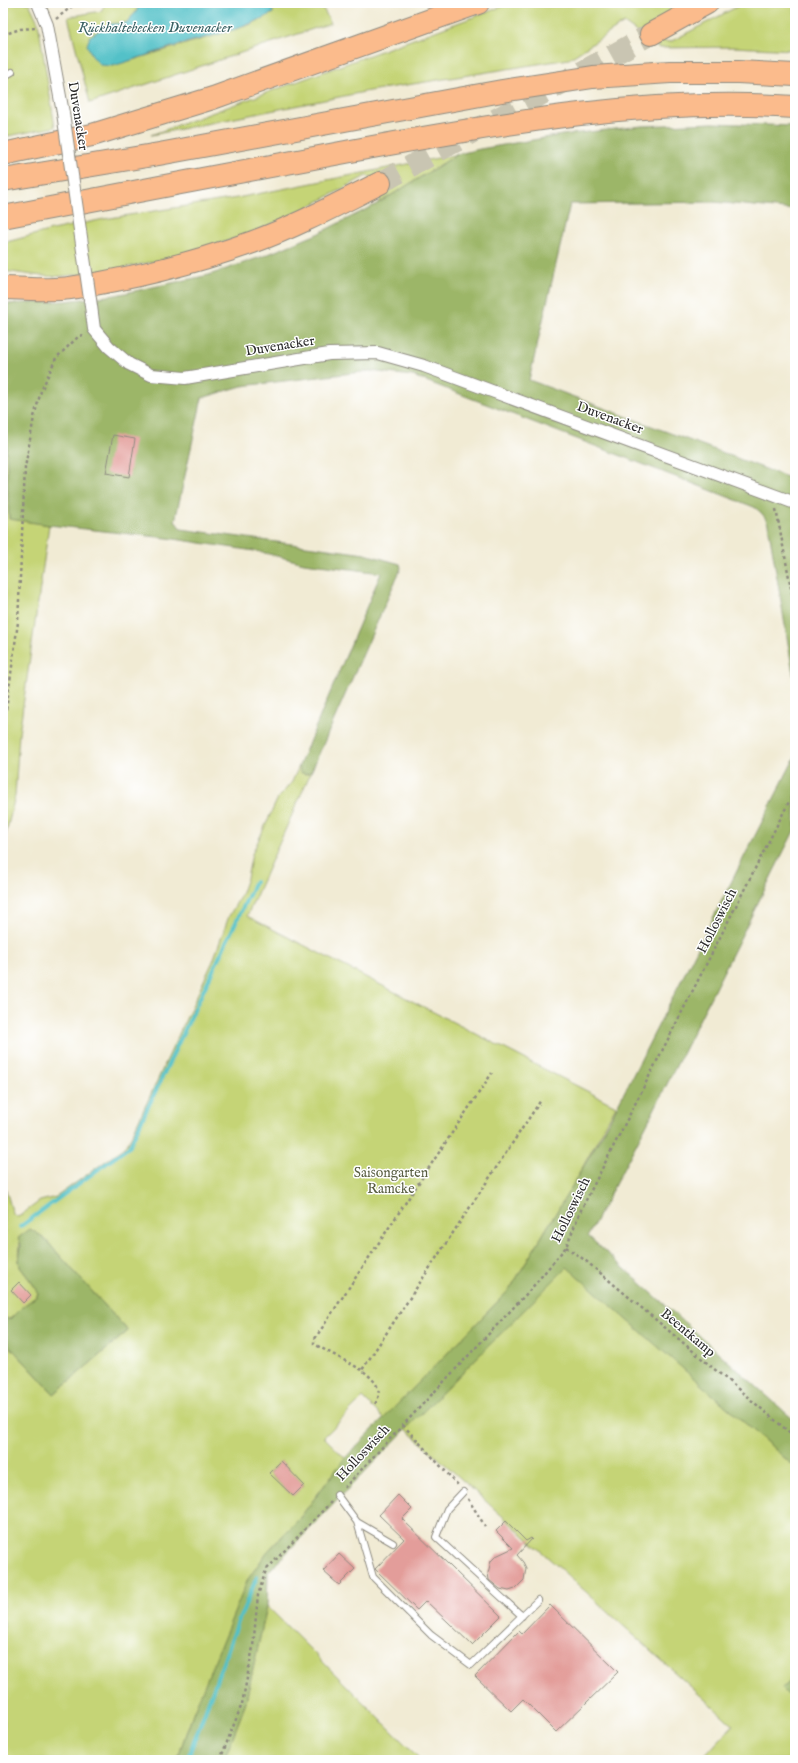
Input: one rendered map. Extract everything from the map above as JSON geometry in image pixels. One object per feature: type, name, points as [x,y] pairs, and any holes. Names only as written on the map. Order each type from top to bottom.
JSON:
[{"type":"highway","points":[[3,154],[92,135],[214,98],[478,3]]},
{"type":"highway","points":[[651,34],[707,3]]},
{"type":"highway","points":[[3,180],[159,154],[454,99],[592,77],[670,72],[738,72],[795,75]]},
{"type":"highway","points":[[3,217],[462,130],[551,117],[611,110],[688,105],[733,104],[795,107]]},
{"type":"highway","points":[[3,288],[68,288],[157,271],[204,259],[254,242],[306,220],[380,183]]},
{"type":"street","name":"Duvenacker","points":[[38,3],[47,25],[63,113],[92,306],[94,329],[109,347],[129,364],[151,374],[185,378],[329,354],[378,353],[424,366],[795,503]]},
{"type":"lane","points":[[3,78],[12,72]]},
{"type":"lane","points":[[463,1492],[447,1509],[436,1537],[522,1616]]},
{"type":"lane","points":[[337,1495],[356,1522],[373,1577],[431,1635],[471,1665],[538,1600]]},
{"type":"lane","points":[[356,1522],[392,1542]]},
{"type":"path","points":[[57,19],[76,3]]},
{"type":"path","points":[[3,36],[20,29],[33,28]]},
{"type":"path","points":[[3,733],[18,622],[25,468],[34,417],[41,391],[56,358],[78,337],[94,329]]},
{"type":"path","points":[[773,494],[795,609]]},
{"type":"path","name":"Holloswisch","points":[[220,1760],[242,1704],[253,1647],[258,1595],[266,1570],[530,1290],[566,1247],[581,1210],[795,790]]},
{"type":"path","points":[[375,1404],[379,1396],[378,1387],[375,1381],[362,1370],[314,1344],[314,1340],[492,1073]]},
{"type":"path","points":[[362,1370],[541,1100]]},
{"type":"path","points":[[3,1221],[4,1230]]},
{"type":"path","name":"Beentkamp","points":[[566,1247],[586,1260],[795,1437]]},
{"type":"path","points":[[403,1425],[463,1492],[485,1526]]},
{"type":"green space","points":[[3,3],[29,3],[38,22],[55,127],[3,137]]},
{"type":"green space","points":[[106,3],[140,3],[136,12],[126,23],[110,24],[129,61],[249,25],[273,13],[271,3],[320,3],[331,23],[90,103],[68,17],[101,11]]},
{"type":"green space","points":[[512,3],[686,3],[656,40],[670,42],[744,3],[795,3],[795,50],[733,47],[659,48],[624,23],[569,59],[369,91],[151,135]]},
{"type":"green space","points":[[712,123],[795,126],[795,210],[714,202],[570,204],[529,380],[795,480],[795,685],[768,524],[764,516],[759,511],[754,507],[413,376],[370,371],[242,386],[202,398],[175,521],[181,529],[365,554],[400,564],[401,568],[311,772],[305,774],[300,772],[299,766],[381,573],[304,563],[261,552],[167,538],[9,519],[6,442],[3,430],[3,304],[65,301],[116,295],[209,275],[261,257],[315,235],[377,204],[458,154],[562,135],[642,126]]},
{"type":"green space","points":[[458,154],[377,204],[383,189],[376,178],[366,176],[310,206],[267,226],[230,240],[183,254],[134,266],[86,274],[41,276],[3,271],[3,243],[52,230],[104,219],[237,198]]},
{"type":"green space","points":[[3,430],[6,442],[9,518],[49,525],[19,734],[15,796],[3,847]]},
{"type":"green space","points":[[795,757],[795,829],[650,1118],[588,1236],[795,1421],[795,1467],[567,1267],[406,1429],[268,1572],[267,1606],[245,1705],[224,1760],[177,1760],[193,1713],[248,1579],[267,1552],[299,1519],[345,1458],[510,1289],[607,1126]]},
{"type":"green space","name":"Saisongarten Ramcke","points":[[299,766],[300,772],[305,774],[311,772],[247,916],[616,1106],[574,1183],[510,1289],[384,1419],[363,1398],[324,1437],[345,1458],[299,1519],[267,1552],[193,1713],[177,1760],[3,1760],[3,1339],[54,1394],[128,1331],[43,1237],[30,1229],[20,1242],[19,1260],[20,1267],[38,1291],[37,1296],[22,1307],[10,1319],[4,1317],[3,1180],[13,1214],[18,1217],[40,1201],[56,1197],[124,1148],[130,1139],[213,961],[229,916],[241,895],[247,878],[252,854],[278,798],[292,782]],"holes":[[[281,1461],[304,1485],[293,1496],[269,1473]]]},
{"type":"green space","points":[[30,1229],[43,1237],[128,1331],[54,1394],[3,1339],[3,1315],[7,1319],[10,1319],[22,1307],[37,1296],[38,1293],[36,1288],[20,1267],[19,1260],[21,1245],[18,1238]]},
{"type":"green space","points":[[567,1266],[795,1467],[795,1674],[782,1689],[795,1702],[795,1760],[701,1760],[733,1725],[406,1429]]},
{"type":"green space","points":[[267,1606],[421,1760],[224,1760],[245,1705]]},
{"type":"green space","points":[[795,1674],[795,1702],[782,1689]]},
{"type":"water","name":"Rückhaltebecken Duvenacker","points":[[140,3],[271,3],[273,13],[234,30],[182,44],[113,66],[100,65],[92,56],[87,45],[90,36],[110,24],[126,23],[136,12]]},
{"type":"building","points":[[113,435],[135,439],[129,477],[106,473]]},
{"type":"building","points":[[19,1282],[31,1295],[23,1303],[11,1290]]},
{"type":"building","points":[[281,1461],[304,1485],[293,1496],[269,1473]]},
{"type":"building","points":[[398,1495],[412,1509],[402,1519],[501,1616],[472,1645],[426,1601],[417,1610],[375,1569],[404,1539],[379,1515]]},
{"type":"building","points":[[506,1521],[526,1541],[531,1538],[532,1539],[517,1555],[526,1568],[524,1580],[515,1589],[509,1591],[500,1589],[489,1580],[488,1573],[491,1561],[496,1556],[513,1548],[496,1531]]},
{"type":"building","points":[[339,1554],[355,1569],[339,1585],[323,1571]]},
{"type":"building","points":[[550,1605],[618,1672],[556,1732],[523,1699],[511,1711],[475,1676],[519,1631],[522,1634]]},
{"type":"waterway","points":[[21,1226],[129,1147],[255,882]]},
{"type":"waterway","points":[[187,1760],[238,1622],[257,1577]]},
{"type":"tunnel","points":[[380,183],[651,34]]}]
